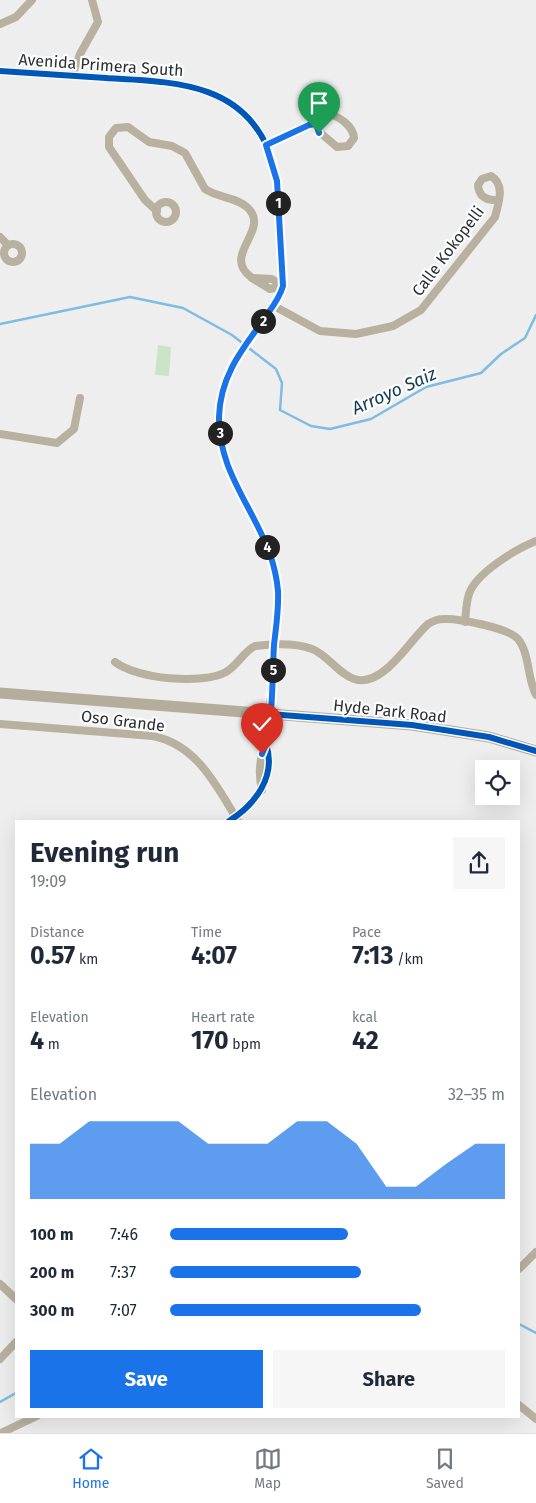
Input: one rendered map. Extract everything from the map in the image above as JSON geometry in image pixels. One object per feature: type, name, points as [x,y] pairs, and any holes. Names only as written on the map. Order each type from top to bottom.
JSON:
[{"type":"main road","name":"Hyde Park Road","points":[[0,693],[412,725],[489,737],[536,751]]},
{"type":"street","points":[[0,24],[16,17],[32,0]]},
{"type":"street","points":[[72,76],[80,54],[98,22],[92,0]]},
{"type":"street","name":"Avenida Primera South","points":[[0,71],[169,82],[205,90],[222,98],[245,115],[266,145],[277,181],[283,286],[274,306],[237,355],[227,377],[221,401],[221,444],[230,473],[262,537],[275,570],[278,592],[266,744],[260,757],[259,774],[262,790],[251,806],[234,820]]},
{"type":"street","points":[[266,145],[303,127],[316,124],[325,115],[337,117],[352,130],[353,141],[344,148],[337,147],[319,133],[316,124]]},
{"type":"street","points":[[157,211],[145,200],[109,147],[109,137],[116,128],[128,126],[149,142],[182,150],[188,156],[205,189],[247,207],[253,215],[254,228],[243,249],[241,262],[243,270],[252,278],[272,279],[283,286]]},
{"type":"street","name":"Calle Kokopelli","points":[[274,306],[320,331],[356,334],[393,326],[421,310],[495,217],[499,200]]},
{"type":"street","points":[[0,237],[8,245]]},
{"type":"street","points":[[0,434],[57,443],[74,429],[80,398]]},
{"type":"street","points":[[465,622],[469,594],[475,584],[508,554],[536,541]]},
{"type":"street","points":[[115,662],[136,673],[200,679],[213,677],[229,670],[252,647],[311,648],[340,672],[353,678],[367,678],[384,671],[432,622],[447,619],[500,630],[516,637],[522,648],[536,695]]},
{"type":"street","name":"Oso Grande","points":[[0,724],[153,736],[168,740],[189,752],[203,766],[234,820]]},
{"type":"street","points":[[520,1268],[536,1252]]},
{"type":"street","points":[[0,1284],[15,1298]]},
{"type":"street","points":[[0,1359],[15,1343]]},
{"type":"street","points":[[520,1405],[536,1419]]},
{"type":"street","points":[[1,1433],[33,1418]]},
{"type":"green space","points":[[158,345],[171,347],[169,376],[155,375]]},
{"type":"waterway","name":"Arroyo Saiz","points":[[0,324],[130,297],[183,308],[232,335],[276,369],[282,383],[280,410],[311,426],[330,429],[371,419],[426,387],[481,373],[501,354],[525,338],[536,315]]},
{"type":"waterway","points":[[520,1325],[536,1333]]},
{"type":"waterway","points":[[0,1402],[15,1394]]},
{"type":"cycle path","points":[[0,71],[155,81],[202,90],[223,99],[242,112],[258,130],[273,162],[283,262],[283,286],[277,301],[233,362],[224,384],[220,410],[221,444],[227,467],[267,546],[276,577],[278,600],[266,744],[269,767],[266,778],[255,798],[230,820]]},
{"type":"cycle path","points":[[269,714],[412,725],[489,737],[536,751]]},
{"type":"route","points":[[262,754],[266,744],[269,714],[278,592],[276,577],[267,546],[227,466],[221,444],[220,410],[224,384],[233,362],[280,297],[283,286],[277,181],[273,162],[266,145],[309,125],[316,124],[319,133]]}]
